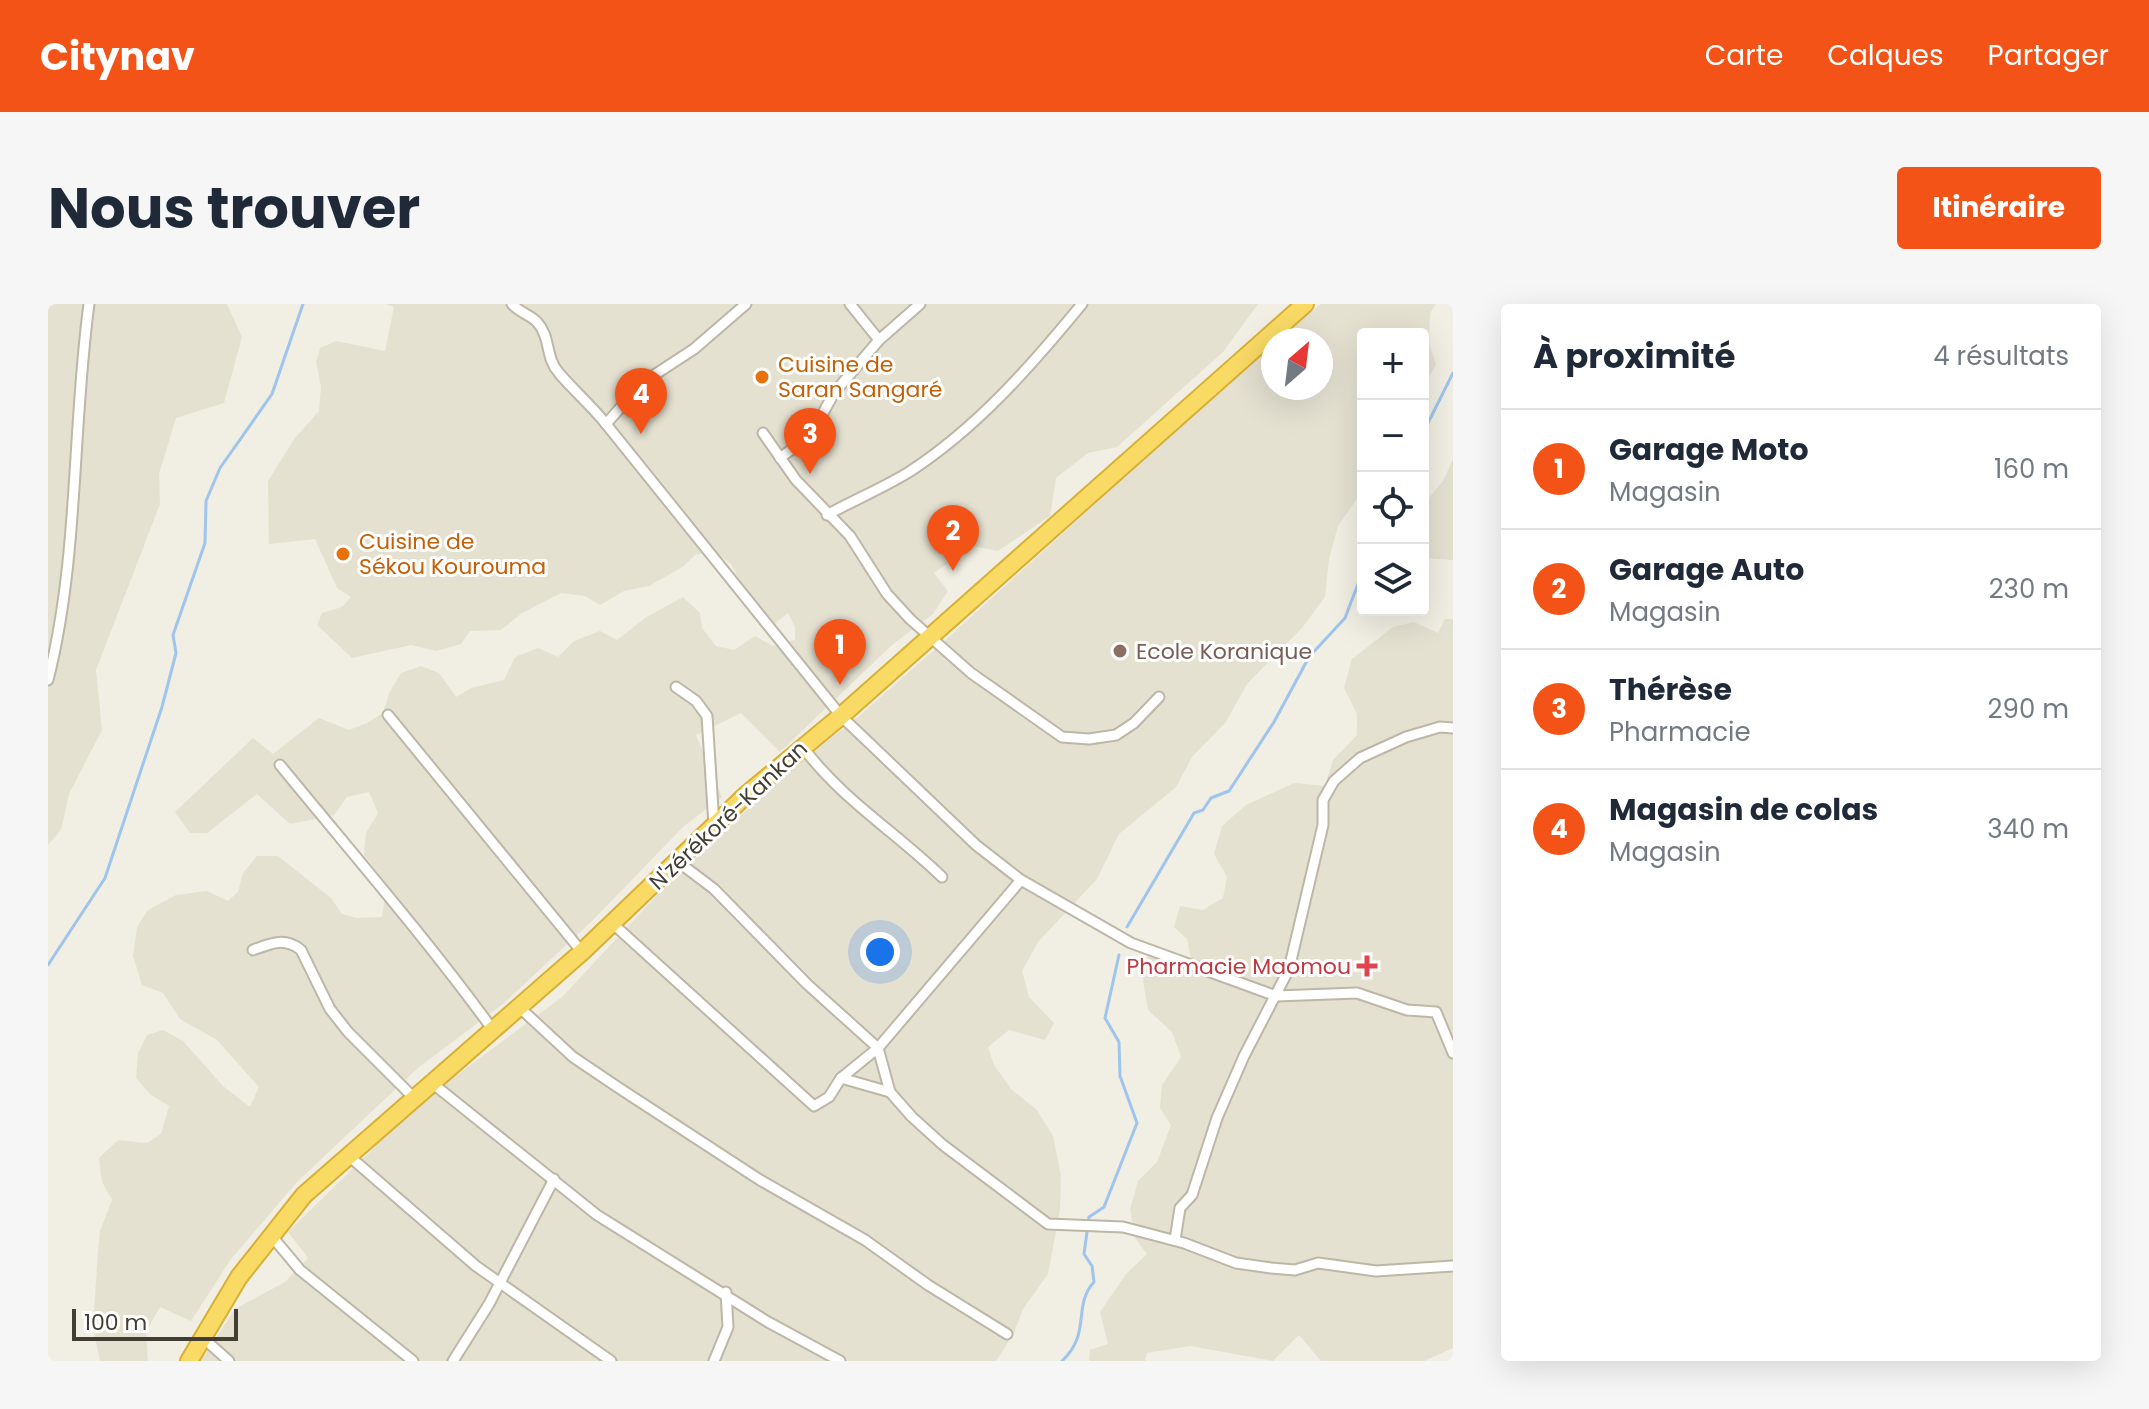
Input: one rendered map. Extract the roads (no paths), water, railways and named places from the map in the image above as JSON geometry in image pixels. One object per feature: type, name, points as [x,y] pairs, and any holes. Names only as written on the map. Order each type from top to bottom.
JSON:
[{"type":"highway","name":"N'zérékoré-Kankan","points":[[189,1361],[270,1234],[304,1195],[582,952],[714,825],[802,746],[841,716],[927,636],[1305,304]]},
{"type":"street","points":[[48,680],[64,578],[80,365],[89,304]]},
{"type":"street","points":[[512,304],[522,315],[536,321],[548,342],[548,357],[558,373],[606,424],[841,716],[976,845],[1021,880],[1131,943],[1276,996],[1357,993],[1407,1010],[1436,1012],[1453,1053]]},
{"type":"street","points":[[606,424],[642,383],[685,356],[746,304]]},
{"type":"street","points":[[850,304],[879,340]]},
{"type":"street","points":[[780,458],[811,435],[834,393],[879,340],[920,304]]},
{"type":"street","points":[[827,515],[910,471],[938,451],[1034,362],[1082,304]]},
{"type":"street","points":[[763,433],[827,515],[850,536],[887,594],[927,636],[971,673],[1062,737],[1089,739],[1116,735],[1134,723],[1159,697]]},
{"type":"street","points":[[676,687],[696,701],[707,716],[714,825]]},
{"type":"street","points":[[388,715],[412,740],[582,952]]},
{"type":"street","points":[[1175,1240],[1180,1208],[1192,1195],[1217,1118],[1250,1044],[1276,996],[1296,943],[1323,825],[1323,800],[1334,781],[1360,758],[1406,737],[1440,727],[1453,728]]},
{"type":"street","points":[[802,746],[821,771],[865,814],[914,849],[942,877]]},
{"type":"street","points":[[280,765],[389,901],[438,956],[493,1030]]},
{"type":"street","points":[[677,861],[714,889],[807,984],[878,1048],[890,1092]]},
{"type":"street","points":[[612,923],[814,1106],[829,1097],[841,1078],[878,1048],[1021,880]]},
{"type":"street","points":[[253,950],[279,941],[293,943],[301,950],[330,1009],[348,1032],[415,1099]]},
{"type":"street","points":[[519,1007],[573,1057],[619,1088],[760,1180],[865,1240],[928,1285],[1007,1334]]},
{"type":"street","points":[[841,1078],[890,1092],[943,1145],[1048,1224],[1123,1227],[1175,1240],[1236,1263],[1271,1268],[1295,1270],[1318,1263],[1376,1271],[1453,1266]]},
{"type":"street","points":[[432,1083],[597,1215],[726,1292],[768,1322],[840,1361]]},
{"type":"street","points":[[349,1156],[476,1266],[611,1361]]},
{"type":"street","points":[[453,1361],[500,1283],[554,1179]]},
{"type":"street","points":[[270,1234],[300,1270],[413,1361]]},
{"type":"street","points":[[714,1361],[728,1327],[726,1292]]},
{"type":"street","points":[[202,1337],[229,1361]]},
{"type":"waterway","points":[[48,965],[105,878],[162,707],[176,653],[173,635],[205,543],[206,501],[220,468],[272,394],[303,304]]},
{"type":"waterway","points":[[1429,421],[1453,373]]},
{"type":"waterway","points":[[1127,927],[1194,813],[1203,810],[1211,798],[1229,791],[1274,722],[1309,657],[1345,618],[1357,587]]},
{"type":"waterway","points":[[1062,1361],[1077,1340],[1084,1301],[1094,1282],[1092,1266],[1084,1254],[1089,1217],[1104,1207],[1137,1123],[1120,1076],[1119,1042],[1105,1018],[1119,955]]},
{"type":"place","name":"Cuisine de Saran Sangaré","points":[[762,377]]},
{"type":"place","name":"Magasin de colas","points":[[641,434]]},
{"type":"place","name":"Thérèse","points":[[810,474]]},
{"type":"place","name":"Cuisine de Sékou Kourouma","points":[[343,554]]},
{"type":"place","name":"Garage Auto","points":[[953,571]]},
{"type":"place","name":"Ecole Koranique","points":[[1120,651]]},
{"type":"place","name":"Garage Moto","points":[[840,685]]},
{"type":"place","name":"Pharmacie Maomou","points":[[1367,966]]}]
